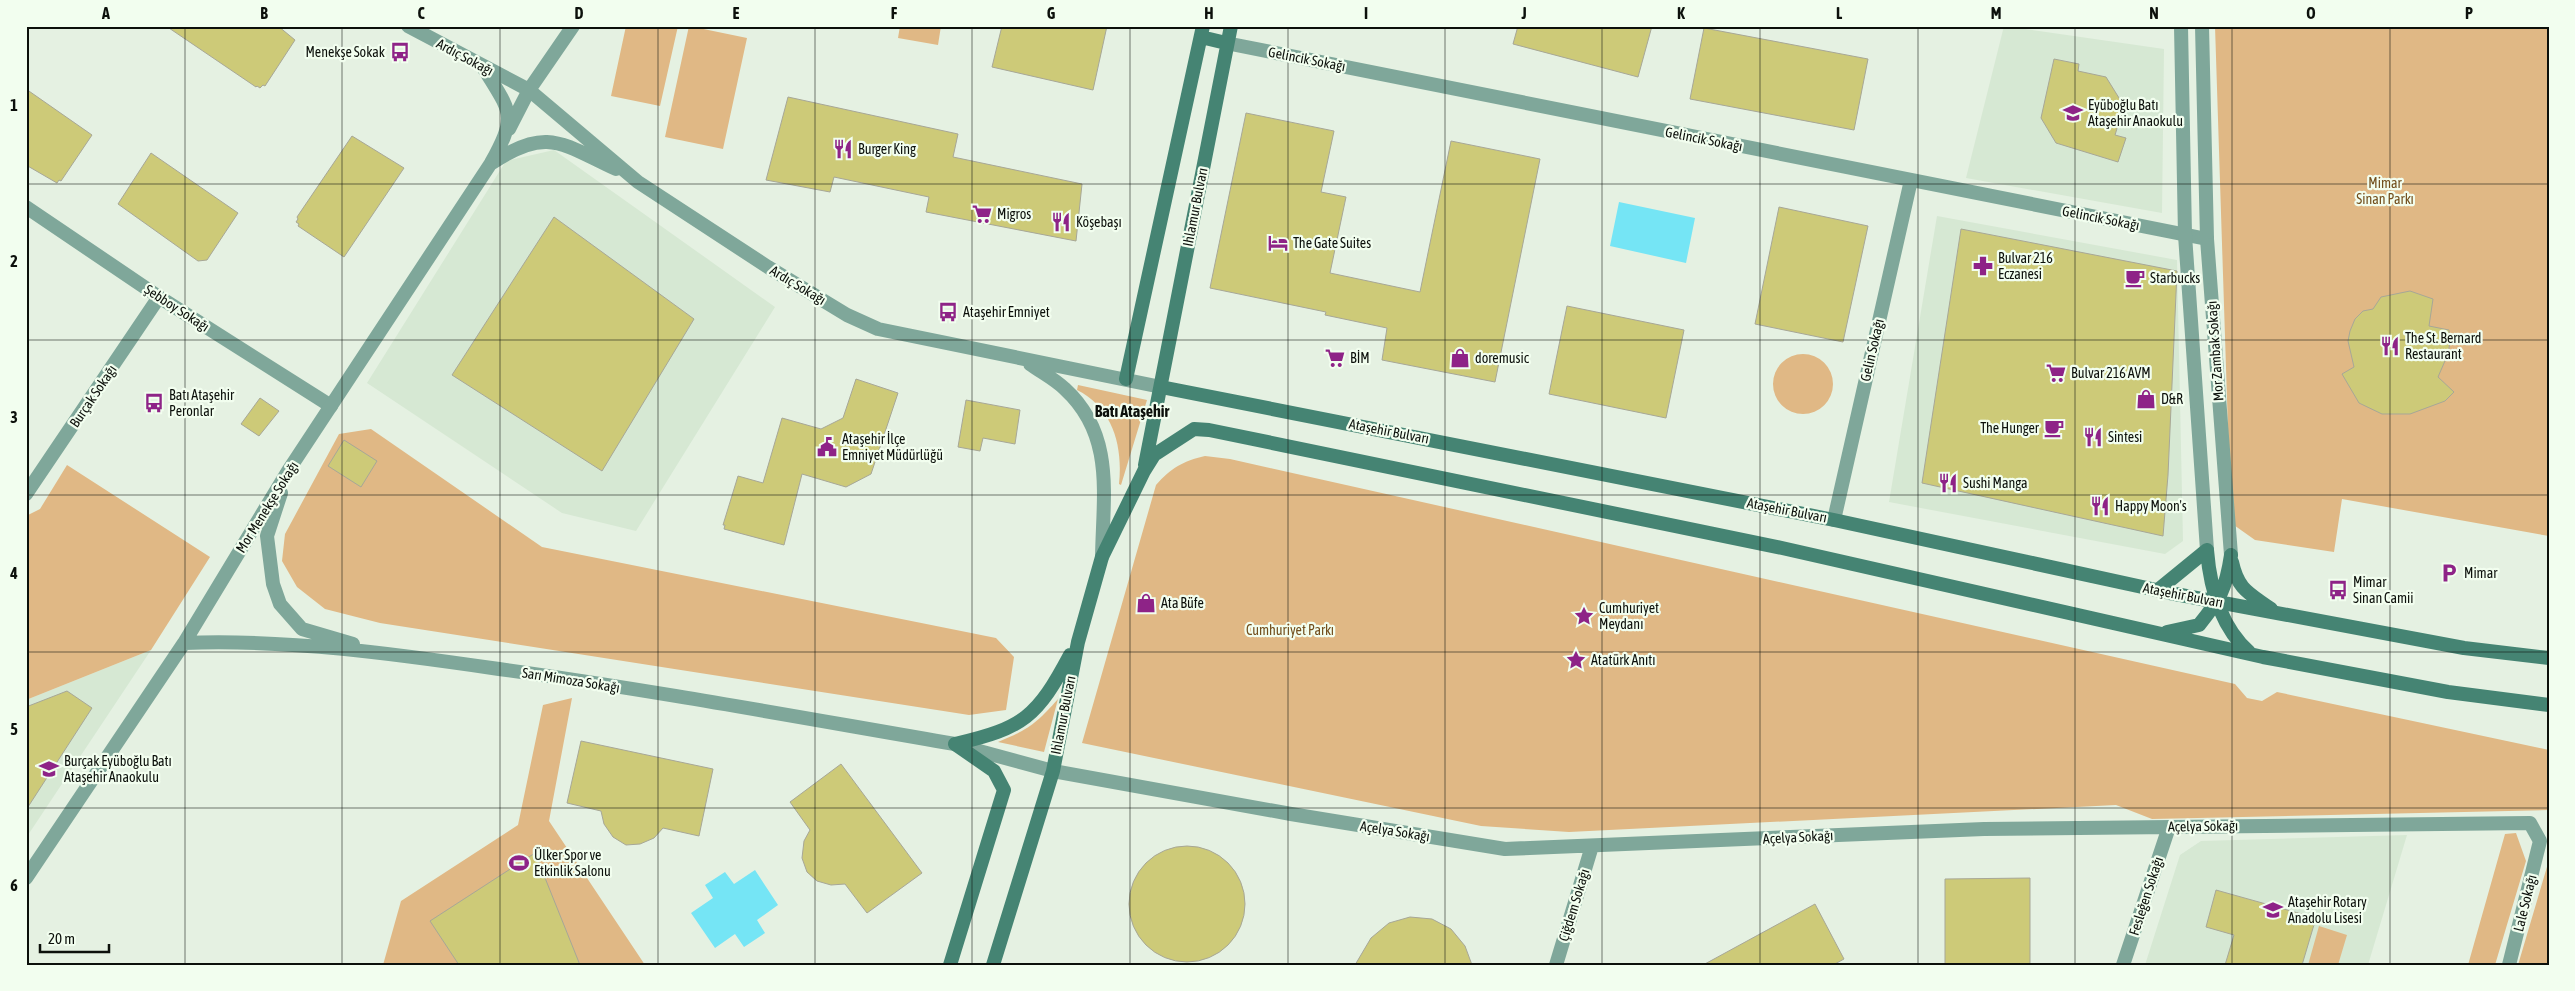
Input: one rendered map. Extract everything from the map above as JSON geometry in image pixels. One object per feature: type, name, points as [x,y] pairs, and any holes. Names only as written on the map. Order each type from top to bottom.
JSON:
[{"type":"main road","name":"Ihlamur Bulvarı","points":[[994,965],[1053,771],[1078,642],[1102,557],[1144,470],[1230,26]]},
{"type":"main road","name":"Gelincik Sokağı","points":[[1202,32],[1226,43]]},
{"type":"main road","points":[[1126,379],[1202,32]]},
{"type":"main road","name":"Ataşehir Bulvarı","points":[[1161,387],[1834,520],[2218,602],[2464,648],[2549,658]]},
{"type":"main road","points":[[1144,470],[1154,455],[1172,442],[1194,429],[1208,430],[1782,548],[2251,654],[2448,692],[2549,705]]},
{"type":"main road","points":[[2158,590],[2207,550]]},
{"type":"main road","points":[[2207,550],[2209,580],[2218,602],[2234,638],[2251,654]]},
{"type":"main road","points":[[2162,633],[2199,625],[2218,602],[2227,583],[2231,555]]},
{"type":"main road","points":[[2231,555],[2236,580],[2245,591],[2275,612]]},
{"type":"main road","points":[[955,744],[987,737],[1016,725],[1037,709],[1051,691],[1078,642]]},
{"type":"main road","points":[[950,965],[1004,790],[994,771],[955,744]]},
{"type":"street","name":"Ardıç Sokağı","points":[[408,26],[529,90],[630,176],[768,267],[847,315],[878,329],[1024,360],[1064,388],[1081,408],[1098,438],[1103,459],[1102,557]]},
{"type":"street","name":"Mor Menekşe Sokağı","points":[[26,878],[184,643],[288,471],[490,163],[529,90],[573,26]]},
{"type":"street","name":"Mor Zambak Sokağı","points":[[2181,26],[2185,235],[2207,550]]},
{"type":"street","name":"Mor Zambak Sokağı","points":[[2202,26],[2207,239],[2231,555]]},
{"type":"street","name":"Gelincik Sokağı","points":[[1226,43],[2207,239]]},
{"type":"street","name":"Mor Menekşe Sokağı","points":[[483,67],[505,103],[509,116],[506,134]]},
{"type":"street","points":[[490,163],[527,142],[556,142],[630,176]]},
{"type":"street","name":"Gelin Sokağı","points":[[1834,520],[1911,180]]},
{"type":"street","name":"Şebboy Sokağı","points":[[26,207],[159,297],[330,406]]},
{"type":"street","name":"Burçak Sokağı","points":[[26,494],[159,297]]},
{"type":"street","name":"Ataşehir Bulvarı","points":[[1024,360],[1161,387]]},
{"type":"street","points":[[288,471],[267,536],[272,584],[280,604],[302,628],[380,652]]},
{"type":"street","name":"Sarı Mimoza Sokağı","points":[[184,643],[258,642],[380,652],[569,679],[955,744],[1053,771]]},
{"type":"street","name":"Açelya Sokağı","points":[[1053,771],[1292,814],[1505,849],[1984,829],[2530,823],[2540,842]]},
{"type":"street","name":"Fesleğen Sokağı","points":[[2123,965],[2169,827]]},
{"type":"street","name":"Lale Sokağı","points":[[2509,965],[2540,842]]},
{"type":"street","name":"Çiğdem Sokağı","points":[[1556,965],[1592,846]]},
{"type":"shaded area","name":"Eyüboğlu Batı Ataşehir Anaokulu","points":[[2004,26],[2164,49],[2162,213],[1966,178]]},
{"type":"shaded area","points":[[554,150],[775,307],[636,531],[562,513],[367,383],[506,161]]},
{"type":"shaded area","name":"Bulvar 216 AVM","points":[[1937,216],[2177,260],[2183,541],[2165,554],[1889,502]]},
{"type":"shaded area","name":"Burçak Eyüboğlu Batı Ataşehir Anaokulu","points":[[151,650],[26,838],[26,700]]},
{"type":"shaded area","name":"Ataşehir Rotary Anadolu Lisesi","points":[[2407,835],[2368,965],[2145,965],[2180,855],[2201,841]]},
{"type":"green space","points":[[626,26],[678,26],[660,106],[611,96]]},
{"type":"green space","points":[[689,26],[747,38],[723,149],[665,137]]},
{"type":"green space","points":[[900,26],[941,26],[938,45],[898,38]]},
{"type":"green space","name":"Mimar Sinan Parkı","points":[[2215,26],[2549,26],[2549,536],[2342,499],[2334,552],[2255,540],[2231,523]]},
{"type":"green space","points":[[1797,354],[1809,354],[1820,359],[1828,367],[1833,378],[1831,396],[1820,409],[1809,414],[1797,414],[1786,409],[1778,401],[1773,390],[1773,378],[1778,367],[1786,359]]},
{"type":"green space","points":[[1078,385],[1147,400],[1121,485],[1119,484],[1120,470],[1117,442],[1113,430],[1099,407],[1077,390]]},
{"type":"green space","points":[[371,429],[542,547],[996,638],[1014,657],[1006,710],[969,715],[380,623],[325,609],[297,587],[282,561],[285,534],[339,434]]},
{"type":"green space","name":"Cumhuriyet Parkı","points":[[1205,456],[1230,459],[2235,684],[2247,698],[2262,701],[2277,692],[2549,750],[2549,810],[2152,819],[2116,805],[1569,832],[1481,826],[1082,743],[1156,485],[1178,466]]},
{"type":"green space","points":[[67,465],[210,557],[151,650],[26,700],[26,516],[40,509]]},
{"type":"green space","name":"Ülker Spor ve Etkinlik Salonu","points":[[572,698],[549,821],[645,965],[383,965],[401,901],[518,825],[543,705]]},
{"type":"green space","points":[[1058,699],[1044,752],[998,742],[1017,734],[1031,725]]},
{"type":"green space","points":[[2516,833],[2526,861],[2495,965],[2468,965],[2505,834]]},
{"type":"green space","points":[[2549,860],[2549,965],[2518,965]]},
{"type":"green space","points":[[2319,926],[2347,935],[2338,965],[2308,965]]},
{"type":"water","points":[[1619,202],[1695,218],[1686,263],[1610,246]]},
{"type":"water","points":[[755,870],[778,905],[757,920],[765,933],[744,947],[735,934],[715,948],[691,913],[713,898],[705,885],[725,872],[734,884]]},
{"type":"building","points":[[166,26],[278,26],[295,40],[265,86],[263,85],[260,88]]},
{"type":"building","points":[[1002,26],[1107,26],[1093,90],[992,67]]},
{"type":"building","points":[[1518,26],[1652,26],[1638,77],[1513,44]]},
{"type":"building","points":[[1704,28],[1868,59],[1854,130],[1690,99]]},
{"type":"building","points":[[2054,59],[2079,64],[2078,71],[2106,77],[2124,106],[2115,135],[2126,138],[2118,162],[2056,143],[2041,118]]},
{"type":"building","points":[[26,89],[92,135],[61,181],[59,180],[57,183],[26,165]]},
{"type":"building","points":[[788,97],[958,134],[953,157],[1082,184],[1076,241],[926,212],[929,197],[834,177],[830,192],[766,180]]},
{"type":"building","points":[[1246,113],[1334,131],[1321,192],[1346,197],[1330,273],[1420,292],[1451,141],[1540,159],[1495,382],[1382,360],[1387,328],[1325,315],[1326,312],[1210,288]]},
{"type":"building","points":[[352,136],[404,168],[344,257],[298,226],[299,224],[296,222],[297,217]]},
{"type":"building","points":[[151,153],[238,213],[207,260],[198,261],[118,204]]},
{"type":"building","points":[[1779,207],[1868,226],[1843,342],[1755,324]]},
{"type":"building","points":[[554,217],[694,319],[602,471],[452,375]]},
{"type":"building","name":"Bulvar 216 AVM","points":[[1961,229],[2177,271],[2168,475],[2163,536],[1922,483]]},
{"type":"building","points":[[2410,291],[2433,299],[2429,326],[2449,330],[2448,354],[2438,377],[2454,392],[2445,401],[2410,414],[2382,414],[2359,403],[2342,374],[2354,367],[2348,341],[2350,331],[2355,319],[2363,311],[2373,309],[2381,297]]},
{"type":"building","points":[[1567,306],[1684,330],[1666,418],[1549,394]]},
{"type":"building","name":"Ataşehir İlçe Emniyet Müdürlüğü","points":[[856,379],[898,393],[871,474],[846,487],[802,474],[784,545],[724,529],[725,525],[723,525],[738,476],[763,483],[782,418],[821,429],[843,418]]},
{"type":"building","points":[[260,398],[279,411],[259,436],[241,424]]},
{"type":"building","points":[[966,400],[1020,410],[1015,444],[983,438],[980,451],[958,447]]},
{"type":"building","points":[[344,440],[377,461],[361,487],[328,466]]},
{"type":"building","points":[[67,691],[92,708],[26,810],[26,707]]},
{"type":"building","points":[[581,741],[713,769],[699,836],[663,828],[654,838],[640,844],[626,845],[613,837],[604,824],[601,811],[567,803]]},
{"type":"building","points":[[841,764],[922,873],[867,913],[845,884],[831,885],[817,881],[807,872],[802,858],[804,841],[810,830],[790,802]]},
{"type":"building","points":[[1187,846],[1209,851],[1228,863],[1240,882],[1245,904],[1240,926],[1228,945],[1209,957],[1187,962],[1165,957],[1146,945],[1134,926],[1129,904],[1134,882],[1146,863],[1165,851]]},
{"type":"building","points":[[535,853],[580,965],[459,965],[430,921]]},
{"type":"building","points":[[2030,878],[2030,965],[1945,965],[1945,879]]},
{"type":"building","points":[[2216,890],[2316,918],[2302,965],[2225,965],[2234,935],[2206,927]]},
{"type":"building","points":[[1815,904],[1844,959],[1833,965],[1703,965]]},
{"type":"building","points":[[1410,917],[1432,919],[1451,929],[1465,946],[1472,965],[1355,965],[1371,938],[1389,923]]},
{"type":"place","name":"Menekşe Sokak","points":[[400,52]]},
{"type":"place","name":"Eyüboğlu Batı Ataşehir Anaokulu","points":[[2073,113]]},
{"type":"place","name":"Burger King","points":[[843,149]]},
{"type":"place","name":"Migros","points":[[982,214]]},
{"type":"place","name":"Köşebaşı","points":[[1061,222]]},
{"type":"place","name":"The Gate Suites","points":[[1278,243]]},
{"type":"place","name":"Bulvar 216 Eczanesi","points":[[1983,266]]},
{"type":"place","name":"Starbucks","points":[[2135,278]]},
{"type":"place","name":"Ataşehir Emniyet","points":[[948,312]]},
{"type":"place","name":"The St. Bernard Restaurant","points":[[2390,346]]},
{"type":"place","name":"BİM","points":[[1335,358]]},
{"type":"place","name":"doremusic","points":[[1460,358]]},
{"type":"place","name":"Bulvar 216 AVM","points":[[2056,373]]},
{"type":"place","name":"D&R","points":[[2146,399]]},
{"type":"place","name":"Batı Ataşehir Peronlar","points":[[154,403]]},
{"type":"place","name":"The Hunger","points":[[2054,428]]},
{"type":"place","name":"Sintesi","points":[[2093,437]]},
{"type":"place","name":"Ataşehir İlçe Emniyet Müdürlüğü","points":[[827,447]]},
{"type":"place","name":"Sushi Manga","points":[[1948,483]]},
{"type":"place","name":"Happy Moon's","points":[[2100,506]]},
{"type":"place","name":"Mimar","points":[[2449,573]]},
{"type":"place","name":"Mimar Sinan Camii","points":[[2338,590]]},
{"type":"place","name":"Ata Büfe","points":[[1146,603]]},
{"type":"place","name":"Cumhuriyet Meydanı","points":[[1584,616]]},
{"type":"place","name":"Atatürk Anıtı","points":[[1576,660]]},
{"type":"place","name":"Burçak Eyüboğlu Batı Ataşehir Anaokulu","points":[[49,769]]},
{"type":"place","name":"Ülker Spor ve Etkinlik Salonu","points":[[519,863]]},
{"type":"place","name":"Ataşehir Rotary Anadolu Lisesi","points":[[2273,910]]},
{"type":"district","name":"Batı Ataşehir","points":[[1132,411]]}]
